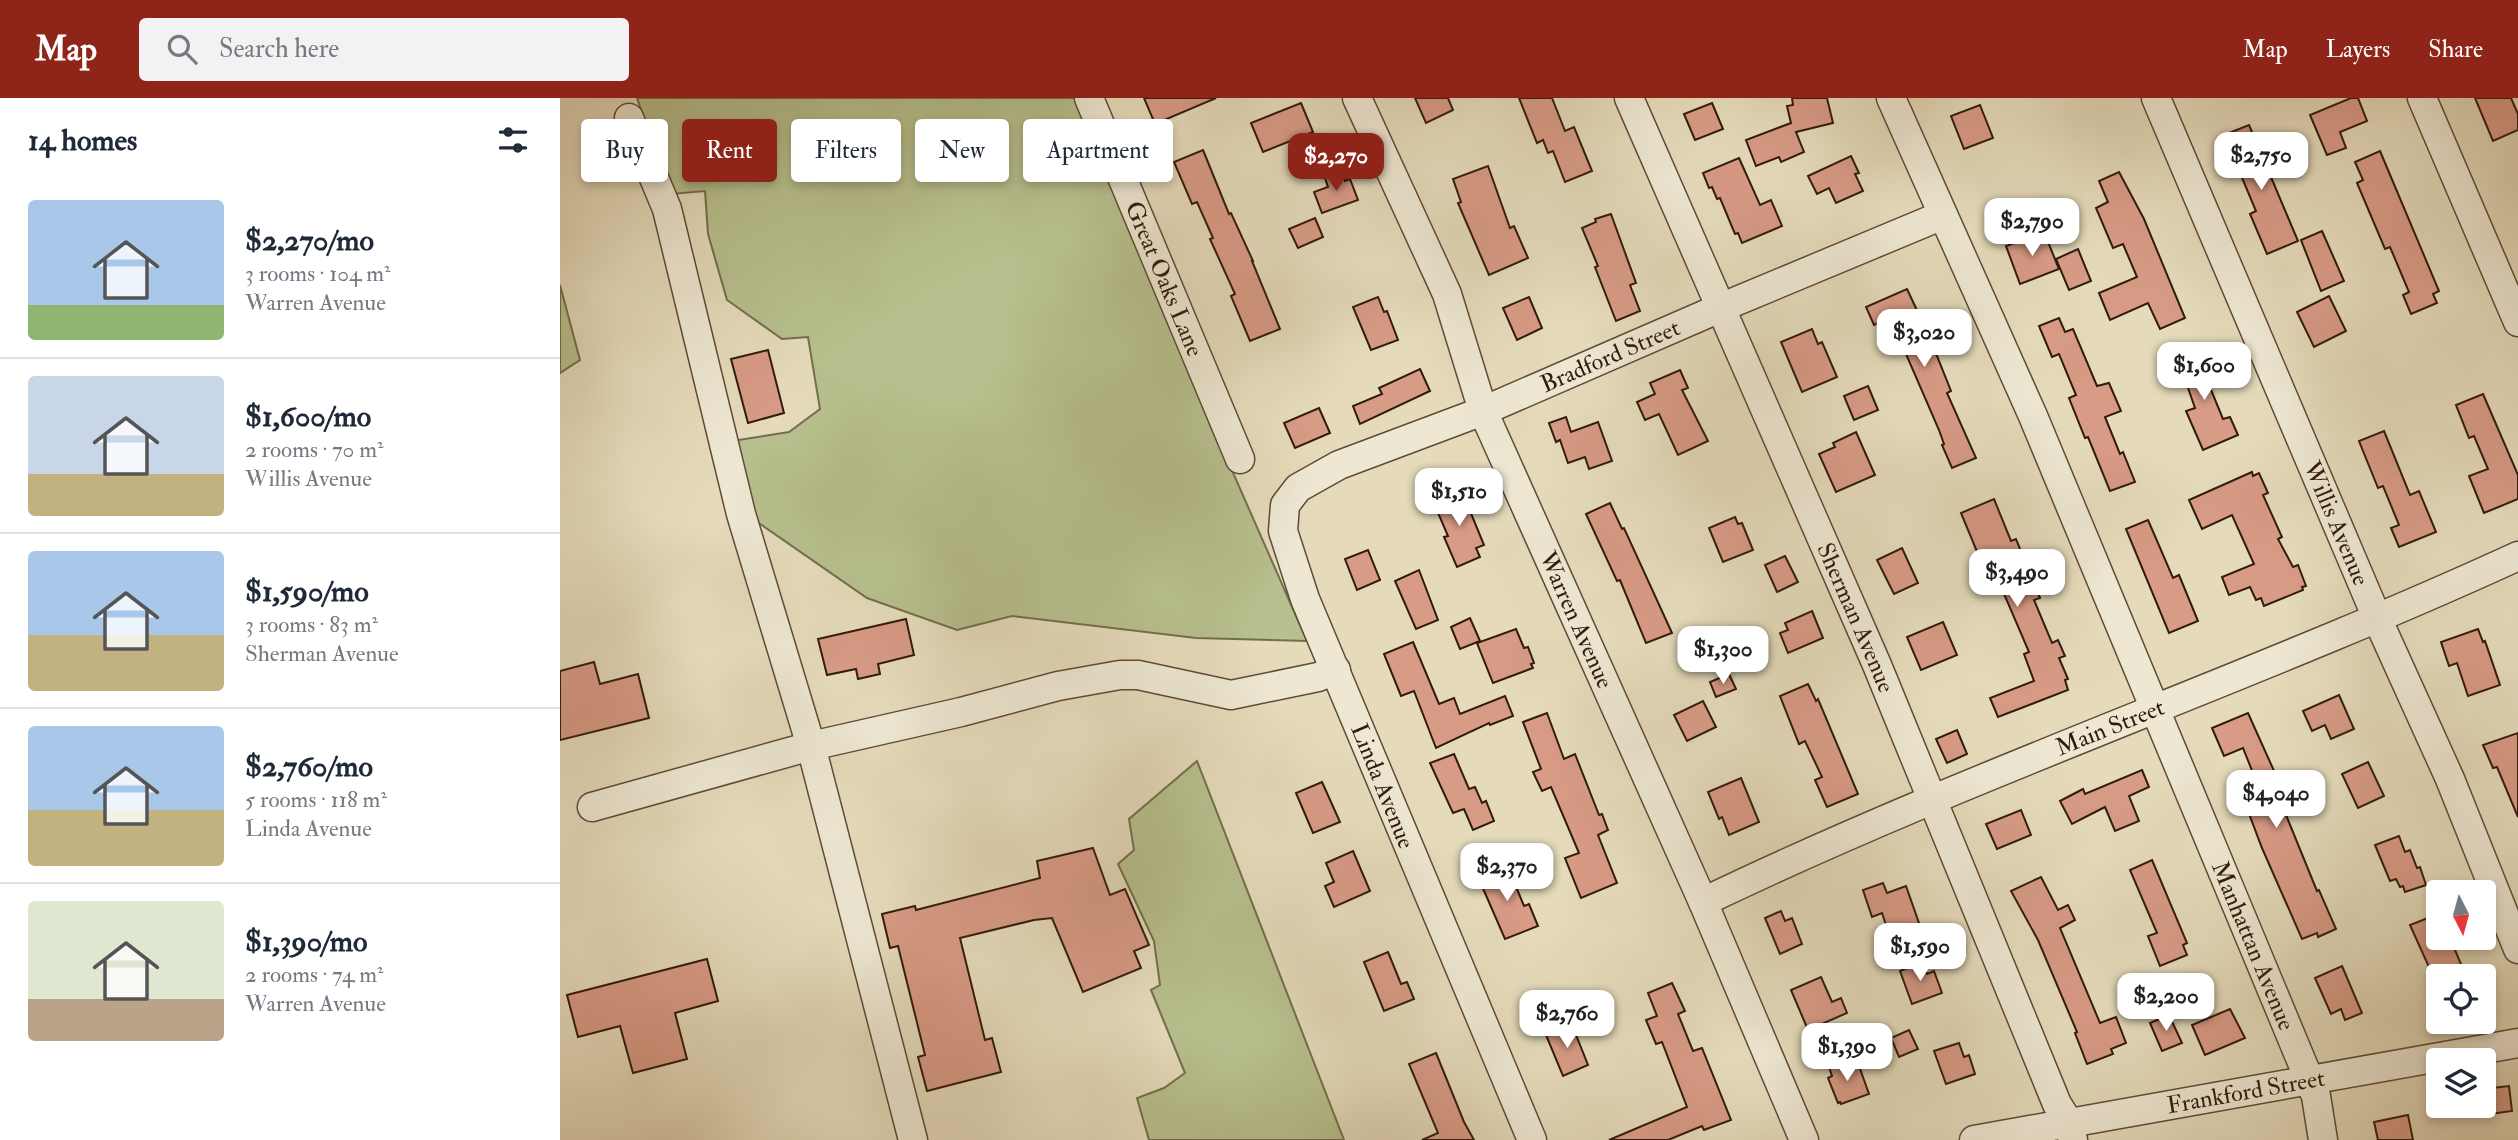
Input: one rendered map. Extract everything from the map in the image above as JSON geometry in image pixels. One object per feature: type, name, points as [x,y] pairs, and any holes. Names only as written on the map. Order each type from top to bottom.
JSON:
[{"type":"street","name":"Great Oaks Lane","points":[[1089,98],[1240,459]]},
{"type":"street","name":"Warren Avenue","points":[[1357,98],[1447,294],[1483,411],[1703,902],[1804,1140]]},
{"type":"street","name":"Sherman Avenue","points":[[1629,98],[1877,665],[1930,800],[1993,944],[2057,1104],[2071,1131]]},
{"type":"street","name":"Manhattan Avenue","points":[[1891,98],[2033,416],[2156,709],[2316,1096],[2323,1140]]},
{"type":"street","name":"Willis Avenue","points":[[2156,98],[2376,618],[2450,779],[2518,949]]},
{"type":"street","points":[[2422,98],[2518,321]]},
{"type":"street","points":[[629,118],[667,209],[741,514],[811,746],[913,1140]]},
{"type":"street","name":"Bradford Street","points":[[1285,505],[1297,488],[1339,466],[1483,411],[1943,215]]},
{"type":"street","name":"Linda Avenue","points":[[1285,505],[1283,531],[1305,599],[1532,1140]]},
{"type":"street","name":"Main Street","points":[[1703,902],[1930,800],[2376,618],[2518,556]]},
{"type":"street","points":[[592,807],[811,746],[961,712],[1058,686],[1120,675],[1138,676],[1231,695],[1318,677],[1336,670]]},
{"type":"street","name":"Frankford Street","points":[[1974,1140],[2071,1131],[2309,1079],[2518,1043]]},
{"type":"green space","points":[[637,98],[1076,98],[1085,119],[1023,119],[1023,182],[1111,182],[1187,368],[1307,641],[1196,638],[1012,616],[957,630],[867,598],[753,519],[732,441],[789,432],[820,409],[808,337],[782,339],[727,300],[708,234],[705,191],[671,194],[667,182],[668,119],[644,119]]},
{"type":"green space","points":[[560,285],[580,360],[560,373]]},
{"type":"green space","points":[[1197,761],[1344,1140],[1149,1140],[1137,1098],[1164,1088],[1185,1073],[1151,990],[1160,985],[1154,941],[1118,864],[1134,850],[1129,819]]},
{"type":"building","points":[[1144,98],[1216,98],[1167,119],[1153,119]]},
{"type":"building","points":[[1415,98],[1448,98],[1453,110],[1426,123]]},
{"type":"building","points":[[1519,98],[1552,98],[1565,131],[1574,127],[1592,171],[1565,182],[1553,151],[1548,153],[1543,140],[1537,143]]},
{"type":"building","points":[[1792,98],[1827,98],[1833,123],[1796,132],[1804,152],[1781,162],[1779,157],[1756,166],[1746,140],[1791,123],[1787,106],[1793,105]]},
{"type":"building","points":[[2351,98],[2358,98],[2367,121],[2340,132],[2346,148],[2327,155],[2310,115]]},
{"type":"building","points":[[2475,98],[2511,98],[2518,114],[2518,130],[2493,141]]},
{"type":"building","points":[[1301,103],[1313,132],[1263,152],[1251,123]]},
{"type":"building","points":[[1712,103],[1723,129],[1695,140],[1684,114]]},
{"type":"building","points":[[1980,105],[1993,138],[1964,149],[1951,116]]},
{"type":"building","points":[[2249,125],[2298,241],[2267,254],[2250,214],[2256,211],[2224,135]]},
{"type":"building","points":[[1203,150],[1280,329],[1250,341],[1231,296],[1235,294],[1210,239],[1213,238],[1197,202],[1192,204],[1174,162]]},
{"type":"building","points":[[2380,151],[2439,291],[2433,294],[2437,303],[2411,314],[2403,295],[2409,292],[2390,247],[2385,249],[2357,183],[2363,180],[2355,162]]},
{"type":"building","points":[[1851,156],[1863,191],[1836,203],[1829,188],[1817,194],[1808,176]]},
{"type":"building","points":[[1739,158],[1760,205],[1771,200],[1782,226],[1742,243],[1738,233],[1735,234],[1720,198],[1717,199],[1712,187],[1709,188],[1703,173]]},
{"type":"building","points":[[1488,166],[1510,228],[1514,226],[1528,258],[1489,275],[1458,203],[1461,202],[1453,179]]},
{"type":"building","points":[[1342,172],[1345,181],[1350,179],[1358,200],[1322,213],[1314,192],[1328,187],[1325,178]]},
{"type":"building","points":[[2119,172],[2144,219],[2185,318],[2160,329],[2148,303],[2110,320],[2099,293],[2137,277],[2123,244],[2113,248],[2096,208],[2108,202],[2099,181]]},
{"type":"building","points":[[1611,214],[1636,283],[1630,285],[1640,311],[1616,321],[1582,228],[1596,222],[1595,219]]},
{"type":"building","points":[[1315,218],[1323,237],[1298,248],[1289,229]]},
{"type":"building","points":[[2322,231],[2344,281],[2321,291],[2301,240]]},
{"type":"building","points":[[2044,232],[2059,269],[2020,284],[2006,246]]},
{"type":"building","points":[[2078,249],[2091,281],[2069,290],[2056,259]]},
{"type":"building","points":[[1907,289],[1929,336],[1951,391],[1947,393],[1976,458],[1952,468],[1939,430],[1903,347],[1894,351],[1880,322],[1874,325],[1866,307]]},
{"type":"building","points":[[2329,296],[2346,331],[2314,347],[2297,312]]},
{"type":"building","points":[[1378,297],[1384,312],[1387,311],[1398,340],[1371,350],[1353,307]]},
{"type":"building","points":[[1529,297],[1542,328],[1517,340],[1503,308]]},
{"type":"building","points":[[2059,318],[2065,332],[2073,329],[2097,386],[2109,383],[2121,411],[2105,417],[2135,482],[2110,491],[2088,437],[2085,438],[2069,398],[2076,395],[2059,354],[2052,357],[2039,326]]},
{"type":"building","points":[[1812,329],[1818,344],[1822,342],[1837,377],[1802,392],[1781,342]]},
{"type":"building","points":[[2199,347],[2213,383],[2209,385],[2223,419],[2230,417],[2238,435],[2203,450],[2186,411],[2195,408],[2177,356]]},
{"type":"building","points":[[768,350],[784,413],[748,423],[731,359]]},
{"type":"building","points":[[1420,369],[1430,391],[1360,424],[1353,406],[1382,394],[1379,388]]},
{"type":"building","points":[[1680,370],[1688,388],[1682,390],[1708,441],[1678,455],[1659,414],[1645,420],[1637,402],[1655,394],[1650,383]]},
{"type":"building","points":[[1868,386],[1878,410],[1854,420],[1844,396]]},
{"type":"building","points":[[2483,394],[2518,475],[2518,499],[2484,513],[2469,476],[2488,469],[2474,436],[2469,438],[2456,405]]},
{"type":"building","points":[[1319,408],[1330,433],[1295,448],[1284,423]]},
{"type":"building","points":[[1566,417],[1571,432],[1598,422],[1612,461],[1589,469],[1585,457],[1568,463],[1560,440],[1556,442],[1549,423]]},
{"type":"building","points":[[2384,431],[2410,495],[2419,491],[2436,532],[2399,547],[2391,528],[2399,525],[2383,486],[2378,488],[2359,441]]},
{"type":"building","points":[[1856,432],[1875,475],[1836,492],[1819,454],[1835,447],[1833,443]]},
{"type":"building","points":[[2252,472],[2253,476],[2259,473],[2268,493],[2263,495],[2282,537],[2278,539],[2293,567],[2298,565],[2306,586],[2302,587],[2303,590],[2264,606],[2261,598],[2256,600],[2250,587],[2229,595],[2222,577],[2254,564],[2232,515],[2202,529],[2189,500]]},
{"type":"building","points":[[1461,489],[1484,545],[1476,548],[1480,557],[1457,567],[1444,537],[1448,536],[1433,501]]},
{"type":"building","points":[[1994,499],[2011,541],[2016,539],[2040,598],[2034,600],[2052,643],[2058,640],[2065,656],[2059,658],[2068,679],[2065,680],[2068,690],[1998,717],[1990,698],[2034,681],[2024,654],[2029,652],[1993,568],[1985,571],[1961,513]]},
{"type":"building","points":[[1610,503],[1672,633],[1646,643],[1620,580],[1617,581],[1586,514]]},
{"type":"building","points":[[1735,517],[1738,524],[1742,523],[1753,550],[1723,562],[1709,528]]},
{"type":"building","points":[[2148,520],[2173,578],[2179,575],[2198,621],[2169,633],[2126,529]]},
{"type":"building","points":[[1902,548],[1918,583],[1894,594],[1877,560]]},
{"type":"building","points":[[1368,550],[1380,580],[1357,590],[1345,559]]},
{"type":"building","points":[[1785,556],[1798,582],[1777,592],[1765,565]]},
{"type":"building","points":[[1419,570],[1438,620],[1416,629],[1395,581]]},
{"type":"building","points":[[1812,611],[1823,638],[1788,653],[1780,633],[1788,630],[1785,623]]},
{"type":"building","points":[[1470,618],[1480,641],[1460,649],[1451,627]]},
{"type":"building","points":[[906,619],[914,655],[878,664],[880,674],[858,679],[856,669],[827,675],[818,639]]},
{"type":"building","points":[[1943,622],[1957,655],[1921,670],[1907,637]]},
{"type":"building","points":[[1516,629],[1524,648],[1528,647],[1534,663],[1531,664],[1533,668],[1493,683],[1477,643]]},
{"type":"building","points":[[2478,629],[2483,642],[2485,641],[2500,685],[2468,696],[2457,663],[2449,666],[2441,642]]},
{"type":"building","points":[[1413,642],[1439,704],[1454,698],[1460,714],[1505,696],[1513,716],[1490,725],[1489,723],[1436,748],[1414,691],[1401,696],[1384,654]]},
{"type":"building","points":[[594,662],[600,684],[638,674],[649,718],[560,740],[560,671]]},
{"type":"building","points":[[1729,674],[1736,689],[1716,697],[1710,682]]},
{"type":"building","points":[[1808,684],[1816,701],[1818,699],[1858,794],[1827,807],[1815,780],[1822,777],[1805,741],[1799,744],[1780,696]]},
{"type":"building","points":[[2339,695],[2354,729],[2331,739],[2325,725],[2312,731],[2303,711]]},
{"type":"building","points":[[1703,701],[1716,727],[1687,741],[1674,715]]},
{"type":"building","points":[[1547,713],[1564,759],[1575,754],[1599,815],[1602,814],[1608,830],[1598,835],[1617,883],[1581,898],[1565,858],[1579,853],[1551,787],[1542,791],[1533,772],[1541,769],[1523,722]]},
{"type":"building","points":[[2248,713],[2279,782],[2276,784],[2288,814],[2286,815],[2317,891],[2319,890],[2336,929],[2318,937],[2317,933],[2302,939],[2262,848],[2242,795],[2259,788],[2243,748],[2224,756],[2212,728]]},
{"type":"building","points":[[1957,730],[1967,754],[1947,763],[1936,739]]},
{"type":"building","points":[[2518,733],[2518,817],[2497,767],[2493,768],[2483,745]]},
{"type":"building","points":[[1454,754],[1469,789],[1475,787],[1482,803],[1486,801],[1494,821],[1473,830],[1464,809],[1453,813],[1430,763]]},
{"type":"building","points":[[2368,762],[2384,796],[2358,808],[2342,774]]},
{"type":"building","points":[[2142,770],[2149,787],[2129,796],[2139,821],[2115,831],[2105,807],[2072,824],[2060,801],[2083,789],[2085,794]]},
{"type":"building","points":[[1741,778],[1759,822],[1729,835],[1708,792]]},
{"type":"building","points":[[1322,782],[1340,822],[1313,833],[1296,793]]},
{"type":"building","points":[[2021,810],[2031,835],[1997,849],[1986,824]]},
{"type":"building","points":[[2399,836],[2405,852],[2410,850],[2417,868],[2420,867],[2426,885],[2405,892],[2396,879],[2390,881],[2375,845]]},
{"type":"building","points":[[1093,848],[1110,895],[1125,889],[1149,945],[1134,951],[1141,968],[1083,992],[1052,918],[960,938],[985,1040],[992,1038],[1001,1072],[927,1091],[918,1057],[925,1055],[898,946],[890,948],[882,914],[915,906],[916,910],[1040,878],[1037,861]]},
{"type":"building","points":[[1353,851],[1370,891],[1334,907],[1325,886],[1334,882],[1326,863]]},
{"type":"building","points":[[2152,860],[2187,943],[2183,945],[2187,955],[2160,966],[2148,936],[2157,933],[2130,870]]},
{"type":"building","points":[[1507,865],[1524,906],[1529,904],[1538,926],[1505,939],[1478,877]]},
{"type":"building","points":[[2041,877],[2058,910],[2068,905],[2075,920],[2060,928],[2100,1023],[2116,1017],[2126,1043],[2111,1049],[2113,1054],[2087,1064],[2075,1033],[2077,1032],[2038,940],[2011,891]]},
{"type":"building","points":[[1883,883],[1887,893],[1906,886],[1920,926],[1890,937],[1882,913],[1872,917],[1863,890]]},
{"type":"building","points":[[1781,911],[1785,921],[1792,918],[1802,944],[1780,954],[1765,918]]},
{"type":"building","points":[[2426,919],[2426,950],[2455,950],[2461,964],[2428,964],[2410,925]]},
{"type":"building","points":[[1388,952],[1401,984],[1407,982],[1414,999],[1384,1011],[1364,962]]},
{"type":"building","points":[[707,959],[718,1001],[675,1013],[687,1059],[633,1073],[620,1026],[578,1037],[567,995]]},
{"type":"building","points":[[1922,962],[1927,974],[1934,971],[1942,993],[1912,1004],[1900,971]]},
{"type":"building","points":[[2342,966],[2362,1013],[2345,1020],[2341,1009],[2331,1014],[2315,978]]},
{"type":"building","points":[[1821,977],[1832,1002],[1841,998],[1847,1013],[1808,1030],[1791,990]]},
{"type":"building","points":[[1672,983],[1685,1011],[1678,1014],[1693,1051],[1702,1048],[1731,1120],[1704,1130],[1702,1126],[1668,1140],[1609,1140],[1687,1107],[1662,1042],[1656,1044],[1646,1020],[1657,1016],[1648,993]]},
{"type":"building","points":[[2230,1009],[2245,1038],[2205,1055],[2192,1025]]},
{"type":"building","points":[[2169,1015],[2182,1043],[2162,1051],[2150,1023]]},
{"type":"building","points":[[1572,1025],[1588,1065],[1563,1076],[1546,1035]]},
{"type":"building","points":[[1909,1030],[1918,1049],[1899,1057],[1891,1038]]},
{"type":"building","points":[[1959,1043],[1964,1057],[1969,1055],[1975,1074],[1946,1084],[1934,1051]]},
{"type":"building","points":[[1436,1053],[1474,1140],[1422,1140],[1438,1133],[1409,1064]]},
{"type":"building","points":[[1847,1060],[1851,1069],[1859,1066],[1869,1094],[1841,1104],[1838,1103],[1828,1078],[1832,1076],[1829,1067]]},
{"type":"building","points":[[2509,1086],[2512,1111],[2496,1113],[2496,1088]]},
{"type":"building","points":[[2408,1115],[2413,1140],[2378,1140],[2374,1122]]}]
